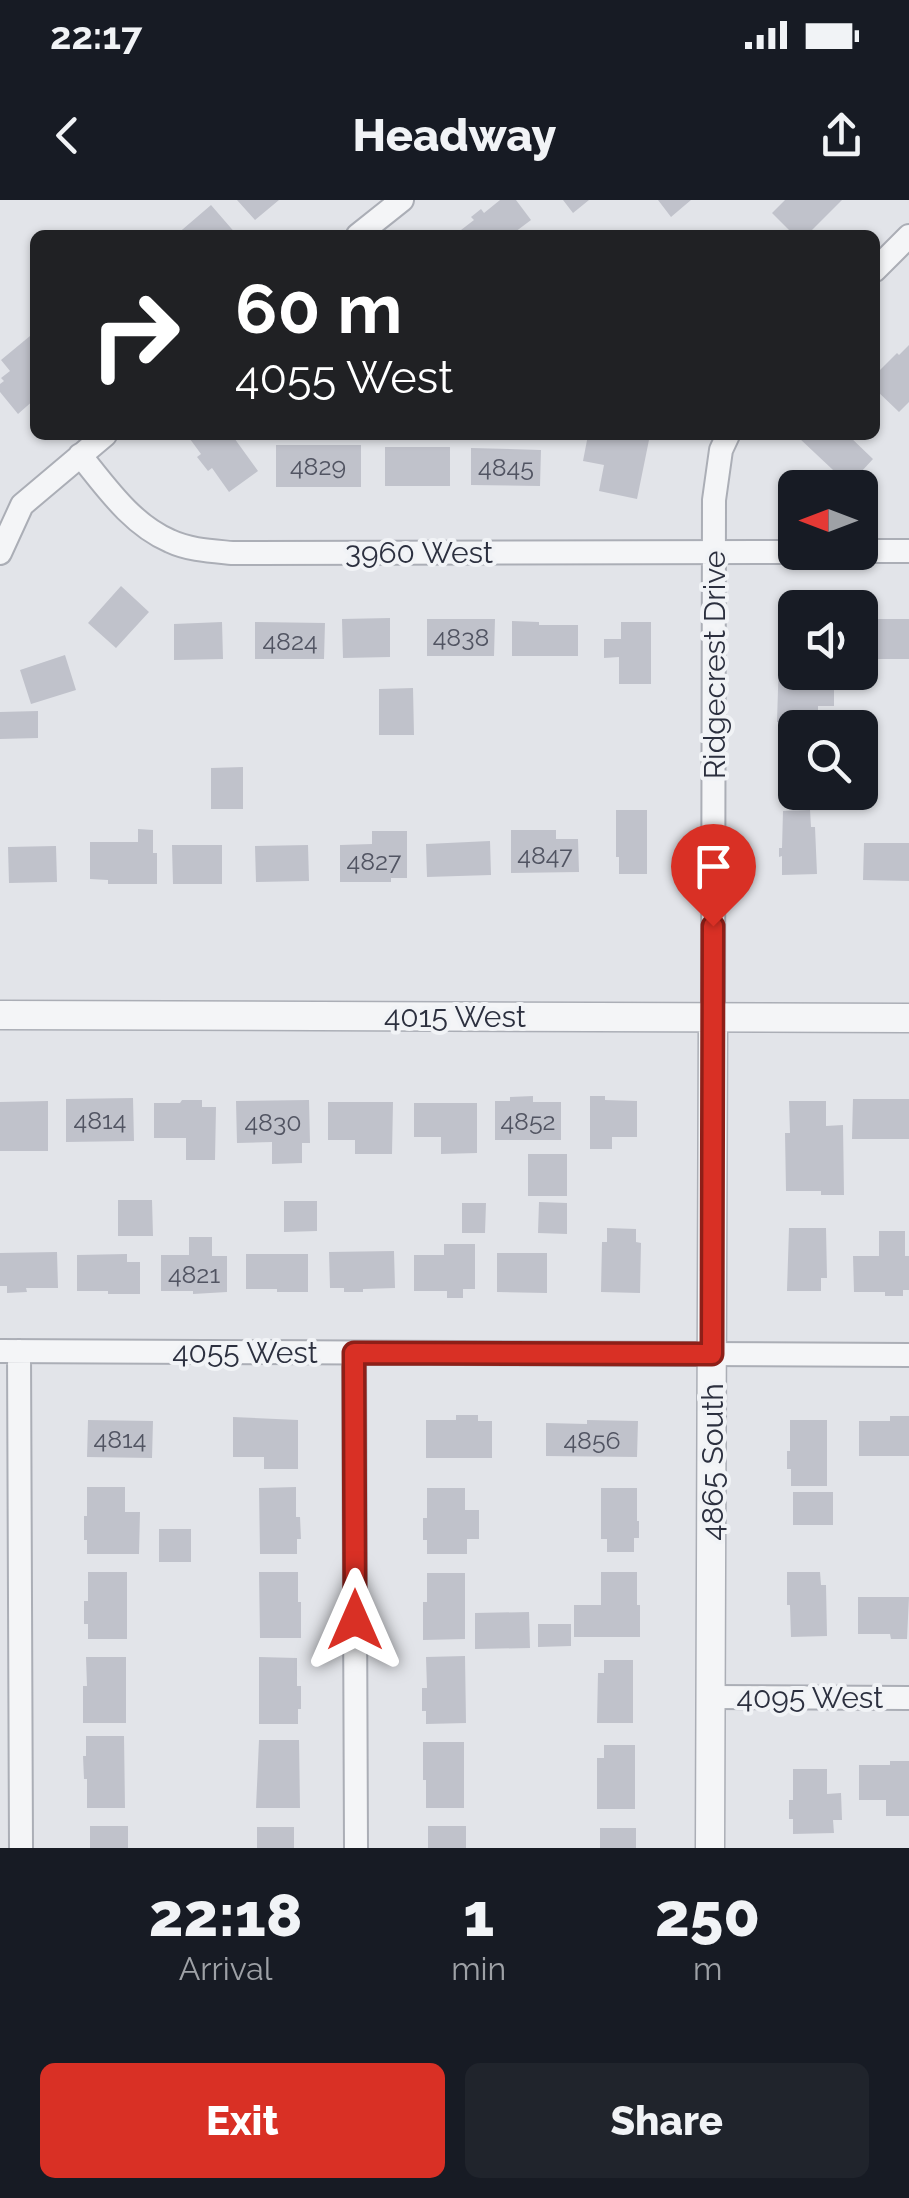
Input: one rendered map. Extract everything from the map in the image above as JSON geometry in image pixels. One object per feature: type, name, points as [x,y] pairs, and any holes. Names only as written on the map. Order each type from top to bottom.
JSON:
[{"type":"street","points":[[364,230],[402,200]]},
{"type":"street","points":[[880,265],[909,236]]},
{"type":"street","points":[[0,553],[22,505],[99,440]]},
{"type":"street","name":"Ridgecrest Drive","points":[[713,1017],[714,500],[726,440]]},
{"type":"street","name":"3960 West","points":[[80,455],[122,506],[145,526],[171,542],[200,550],[778,552]]},
{"type":"street","points":[[878,552],[909,551]]},
{"type":"street","name":"4015 West","points":[[0,1015],[909,1018]]},
{"type":"street","name":"4865 South","points":[[710,1848],[713,1017]]},
{"type":"street","points":[[9,1351],[21,1848]]},
{"type":"street","name":"4055 West","points":[[9,1351],[909,1355]]},
{"type":"street","points":[[354,1353],[356,1848]]},
{"type":"street","name":"4095 West","points":[[710,1697],[909,1698]]},
{"type":"building","points":[[237,200],[279,200],[255,220]]},
{"type":"building","points":[[500,200],[516,200],[531,220],[518,230],[461,230],[481,209],[484,213]]},
{"type":"building","points":[[563,200],[589,200],[573,213]]},
{"type":"building","points":[[658,200],[691,200],[671,217]]},
{"type":"building","points":[[785,200],[842,200],[812,230],[789,230],[772,213]]},
{"type":"building","points":[[211,205],[233,230],[182,230]]},
{"type":"building","points":[[30,336],[30,403],[18,414],[0,392],[4,381],[1,378],[10,371],[1,360]]},
{"type":"building","points":[[909,345],[909,402],[899,412],[880,394],[880,370]]},
{"type":"building","points":[[191,440],[236,440],[258,471],[229,492],[212,468],[208,471],[197,457],[201,454]]},
{"type":"building","points":[[587,440],[649,440],[637,499],[599,491],[604,465],[583,461]]},
{"type":"building","points":[[801,440],[853,440],[873,459],[863,470],[833,470]]},
{"type":"building","points":[[276,445],[361,445],[361,487],[276,487]]},
{"type":"building","points":[[385,447],[450,447],[450,486],[385,486]]},
{"type":"building","points":[[471,448],[541,450],[540,486],[471,485]]},
{"type":"building","points":[[121,586],[149,612],[116,648],[88,623]]},
{"type":"building","points":[[390,618],[390,657],[343,658],[342,619]]},
{"type":"building","points":[[427,619],[495,619],[494,656],[427,656]]},
{"type":"building","points":[[878,619],[909,619],[909,659],[878,659]]},
{"type":"building","points":[[512,621],[578,625],[578,656],[512,656]]},
{"type":"building","points":[[222,622],[223,659],[174,660],[174,624]]},
{"type":"building","points":[[255,622],[325,623],[324,659],[255,659]]},
{"type":"building","points":[[621,622],[651,622],[651,684],[619,684],[619,657],[604,658],[604,639],[621,639]]},
{"type":"building","points":[[65,655],[76,690],[31,704],[20,670]]},
{"type":"building","points":[[413,688],[414,735],[379,735],[379,689]]},
{"type":"building","points":[[778,690],[834,690],[834,706],[778,710],[777,722]]},
{"type":"building","points":[[38,711],[38,738],[0,739],[0,712]]},
{"type":"building","points":[[243,767],[243,809],[211,809],[211,768]]},
{"type":"building","points":[[616,810],[647,810],[647,874],[619,874]]},
{"type":"building","points":[[810,810],[811,827],[815,827],[817,874],[782,875],[779,848],[783,811]]},
{"type":"building","points":[[138,829],[153,830],[157,884],[108,884],[108,880],[90,879],[90,842],[138,842]]},
{"type":"building","points":[[511,830],[556,830],[556,839],[578,839],[579,872],[511,873]]},
{"type":"building","points":[[372,831],[407,831],[407,878],[391,878],[391,882],[340,882],[340,845],[372,844]]},
{"type":"building","points":[[490,841],[491,875],[427,877],[426,844]]},
{"type":"building","points":[[864,843],[909,843],[909,881],[863,880]]},
{"type":"building","points":[[172,845],[222,845],[222,884],[173,884]]},
{"type":"building","points":[[308,845],[309,881],[256,882],[255,846]]},
{"type":"building","points":[[56,846],[57,882],[9,883],[8,847]]},
{"type":"building","points":[[533,1096],[533,1102],[561,1102],[561,1140],[495,1140],[495,1101]]},
{"type":"building","points":[[590,1096],[637,1101],[637,1137],[612,1137],[612,1149],[590,1149]]},
{"type":"building","points":[[133,1098],[134,1141],[66,1142],[66,1099]]},
{"type":"building","points":[[853,1099],[909,1099],[909,1139],[852,1139]]},
{"type":"building","points":[[202,1100],[202,1107],[216,1107],[215,1160],[186,1160],[186,1138],[154,1138],[154,1103]]},
{"type":"building","points":[[309,1100],[310,1143],[302,1143],[302,1163],[272,1164],[272,1142],[237,1143],[236,1101]]},
{"type":"building","points":[[48,1101],[48,1151],[0,1151],[0,1102]]},
{"type":"building","points":[[789,1101],[826,1101],[826,1126],[843,1125],[844,1195],[786,1191]]},
{"type":"building","points":[[328,1102],[393,1102],[392,1154],[355,1154],[355,1140],[328,1140]]},
{"type":"building","points":[[414,1103],[477,1103],[477,1153],[441,1154],[441,1137],[414,1137]]},
{"type":"building","points":[[528,1154],[567,1154],[567,1196],[528,1196]]},
{"type":"building","points":[[118,1200],[152,1200],[153,1236],[118,1236]]},
{"type":"building","points":[[284,1201],[317,1201],[317,1231],[284,1232]]},
{"type":"building","points":[[539,1202],[567,1203],[567,1234],[538,1233]]},
{"type":"building","points":[[462,1203],[486,1203],[485,1233],[462,1233]]},
{"type":"building","points":[[607,1228],[636,1229],[636,1242],[641,1243],[640,1293],[601,1292],[602,1242],[607,1242]]},
{"type":"building","points":[[789,1228],[826,1228],[827,1278],[821,1278],[821,1291],[787,1291]]},
{"type":"building","points":[[879,1231],[905,1231],[909,1290],[903,1290],[903,1296],[854,1292],[853,1256],[879,1256]]},
{"type":"building","points":[[189,1237],[212,1237],[212,1256],[227,1256],[227,1292],[161,1291],[161,1255],[189,1255]]},
{"type":"building","points":[[444,1244],[475,1244],[475,1289],[463,1289],[463,1298],[447,1298],[447,1291],[414,1291],[414,1255],[444,1255]]},
{"type":"building","points":[[394,1251],[395,1288],[344,1292],[344,1288],[330,1288],[329,1252]]},
{"type":"building","points":[[57,1252],[58,1288],[26,1288],[27,1292],[7,1293],[7,1286],[0,1286],[0,1253]]},
{"type":"building","points":[[497,1253],[547,1253],[547,1293],[497,1292]]},
{"type":"building","points":[[127,1254],[127,1262],[140,1262],[140,1294],[77,1291],[77,1255]]},
{"type":"building","points":[[246,1254],[308,1254],[308,1292],[246,1289]]},
{"type":"building","points":[[456,1415],[478,1415],[478,1421],[492,1421],[492,1458],[426,1458],[426,1420],[456,1420]]},
{"type":"building","points":[[890,1416],[909,1416],[909,1456],[859,1456],[859,1421],[890,1421]]},
{"type":"building","points":[[233,1417],[298,1420],[298,1469],[264,1469],[264,1457],[233,1457]]},
{"type":"building","points":[[88,1420],[153,1421],[152,1458],[87,1457]]},
{"type":"building","points":[[587,1420],[638,1421],[637,1457],[546,1456],[546,1423],[587,1424]]},
{"type":"building","points":[[790,1420],[827,1420],[827,1486],[791,1486],[791,1469],[787,1469]]},
{"type":"building","points":[[87,1487],[125,1487],[125,1512],[140,1512],[139,1554],[87,1554]]},
{"type":"building","points":[[296,1487],[301,1539],[297,1539],[297,1554],[260,1554],[259,1488]]},
{"type":"building","points":[[427,1488],[465,1488],[465,1510],[479,1510],[479,1539],[467,1539],[467,1554],[427,1554],[423,1518],[427,1518]]},
{"type":"building","points":[[601,1488],[637,1488],[639,1538],[634,1538],[634,1552],[607,1552],[607,1539],[601,1539]]},
{"type":"building","points":[[793,1492],[833,1492],[833,1525],[793,1525]]},
{"type":"building","points":[[159,1529],[191,1529],[191,1562],[159,1562]]},
{"type":"building","points":[[88,1572],[127,1572],[127,1639],[88,1639],[84,1601],[88,1601]]},
{"type":"building","points":[[259,1572],[298,1572],[301,1638],[260,1638]]},
{"type":"building","points":[[601,1572],[637,1572],[640,1637],[574,1637],[574,1605],[601,1605]]},
{"type":"building","points":[[787,1572],[820,1572],[821,1585],[826,1585],[827,1636],[791,1637]]},
{"type":"building","points":[[427,1573],[465,1573],[465,1639],[423,1640]]},
{"type":"building","points":[[858,1597],[909,1597],[907,1639],[891,1639],[890,1634],[858,1634]]},
{"type":"building","points":[[529,1612],[530,1648],[475,1649],[475,1613]]},
{"type":"building","points":[[538,1624],[571,1624],[571,1646],[538,1647]]},
{"type":"building","points":[[465,1656],[466,1723],[426,1724],[422,1688],[427,1688],[426,1657]]},
{"type":"building","points":[[86,1657],[126,1657],[126,1723],[83,1723]]},
{"type":"building","points":[[259,1657],[297,1658],[297,1686],[301,1686],[298,1724],[259,1724]]},
{"type":"building","points":[[604,1660],[633,1660],[633,1723],[597,1723],[598,1673],[604,1673]]},
{"type":"building","points":[[86,1736],[124,1736],[125,1808],[87,1808],[83,1756]]},
{"type":"building","points":[[259,1740],[299,1740],[300,1808],[256,1808]]},
{"type":"building","points":[[423,1742],[464,1742],[464,1808],[426,1808]]},
{"type":"building","points":[[604,1745],[635,1745],[635,1809],[597,1809],[597,1758],[604,1758]]},
{"type":"building","points":[[890,1761],[909,1761],[909,1816],[886,1816],[886,1800],[859,1800],[859,1765],[890,1765]]},
{"type":"building","points":[[793,1769],[827,1769],[827,1794],[841,1793],[842,1820],[833,1820],[834,1833],[793,1834],[789,1800],[793,1800]]},
{"type":"building","points":[[90,1826],[128,1826],[128,1848],[90,1848]]},
{"type":"building","points":[[428,1826],[466,1826],[466,1848],[428,1848]]},
{"type":"building","points":[[257,1827],[294,1827],[294,1848],[257,1848]]},
{"type":"building","points":[[600,1828],[636,1828],[636,1848],[600,1848]]},
{"type":"route","points":[[355,1620],[354,1353],[712,1354],[713,926]]}]
